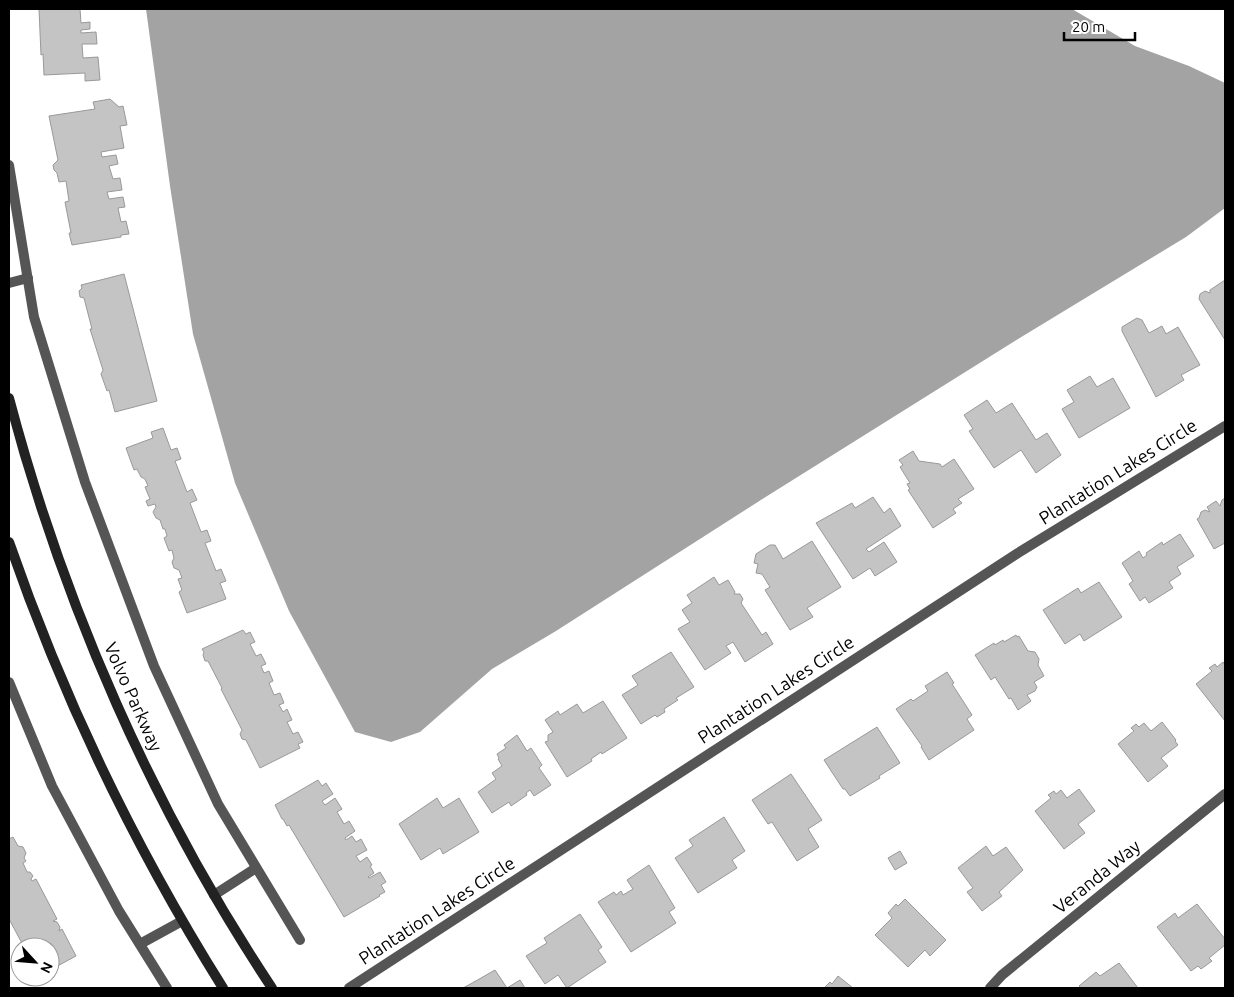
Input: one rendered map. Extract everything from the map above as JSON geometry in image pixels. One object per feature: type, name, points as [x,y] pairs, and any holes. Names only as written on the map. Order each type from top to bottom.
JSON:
[{"type":"main road","name":"Volvo Parkway","points":[[9,398],[45,519],[106,679],[141,757],[180,834],[239,938],[272,988]]},
{"type":"main road","points":[[9,542],[59,675],[94,755],[132,831],[182,921],[223,988]]},
{"type":"street","points":[[9,165],[34,317],[85,482],[154,666],[218,804],[300,940]]},
{"type":"street","points":[[9,283],[28,278]]},
{"type":"street","name":"Plantation Lakes Circle","points":[[349,988],[1018,553],[1225,426]]},
{"type":"street","points":[[9,682],[52,786],[119,911],[167,988]]},
{"type":"street","name":"Veranda Way","points":[[990,988],[1002,975],[1225,794]]},
{"type":"street","points":[[214,895],[256,868]]},
{"type":"street","points":[[140,944],[182,921]]},
{"type":"shaded area","points":[[146,9],[1072,9],[1135,46],[1189,66],[1225,83],[1225,208],[1186,237],[1018,339],[556,631],[492,669],[420,732],[391,742],[355,732],[289,611],[235,483],[193,334],[170,186]]},
{"type":"building","points":[[39,9],[80,9],[81,23],[90,22],[90,29],[81,30],[81,33],[96,32],[97,44],[82,44],[83,58],[98,57],[100,80],[85,81],[85,73],[44,75]]},
{"type":"building","points":[[110,99],[119,107],[123,106],[127,125],[120,126],[124,148],[101,152],[102,157],[116,155],[118,164],[109,166],[113,179],[120,178],[122,190],[107,192],[109,199],[123,197],[125,207],[118,208],[121,222],[126,221],[129,234],[72,245],[65,202],[69,201],[66,181],[59,182],[57,173],[54,170],[53,165],[58,160],[49,116],[95,109],[93,102]]},
{"type":"building","points":[[124,274],[157,401],[115,412],[109,390],[107,391],[101,374],[103,370],[90,329],[92,329],[84,298],[80,297],[79,291],[82,288],[81,285]]},
{"type":"building","points":[[1225,280],[1225,340],[1199,299],[1200,294],[1205,291],[1210,293],[1210,290]]},
{"type":"building","points":[[1137,318],[1142,320],[1149,333],[1162,326],[1166,334],[1178,327],[1200,365],[1181,375],[1184,380],[1156,397],[1122,331],[1122,327]]},
{"type":"building","points":[[1090,376],[1097,387],[1113,378],[1130,408],[1079,438],[1062,409],[1074,402],[1067,390]]},
{"type":"building","points":[[987,400],[996,413],[1012,403],[1036,440],[1047,433],[1061,455],[1036,473],[1021,450],[994,468],[969,431],[973,429],[964,415]]},
{"type":"building","points":[[163,428],[171,450],[177,448],[181,459],[175,461],[187,492],[192,489],[197,500],[190,503],[201,532],[207,530],[211,541],[205,543],[216,571],[221,569],[226,581],[220,583],[226,599],[187,613],[179,592],[182,590],[178,579],[182,578],[179,570],[174,568],[172,550],[169,551],[164,538],[167,536],[165,529],[163,529],[160,520],[156,518],[153,512],[156,507],[155,504],[148,506],[146,501],[150,499],[145,487],[148,486],[137,469],[134,470],[126,448],[153,438],[151,432]]},
{"type":"building","points":[[913,451],[919,461],[940,464],[942,467],[954,459],[974,489],[958,499],[962,503],[953,509],[956,513],[933,528],[908,490],[910,489],[907,484],[910,483],[900,467],[903,465],[899,460]]},
{"type":"building","points":[[873,497],[884,513],[890,508],[901,526],[866,549],[869,552],[884,542],[897,562],[875,576],[870,568],[853,579],[816,523],[852,503],[855,508]]},
{"type":"building","points":[[1225,498],[1225,543],[1214,549],[1197,519],[1201,512],[1205,510],[1210,512],[1207,507],[1216,501],[1220,506]]},
{"type":"building","points":[[1180,534],[1194,556],[1177,567],[1181,574],[1169,582],[1173,588],[1149,603],[1145,597],[1140,601],[1129,584],[1133,581],[1122,563],[1139,551],[1143,558],[1147,555],[1146,553],[1162,542],[1163,545]]},
{"type":"building","points":[[812,541],[841,587],[807,608],[813,617],[790,630],[765,590],[770,587],[762,574],[756,573],[758,564],[754,563],[756,554],[770,545],[775,545],[783,559]]},
{"type":"building","points":[[714,577],[719,585],[728,580],[735,592],[734,594],[740,594],[743,599],[741,603],[762,635],[766,632],[773,644],[745,662],[733,642],[726,646],[731,653],[705,670],[678,629],[690,622],[682,610],[692,603],[687,595]]},
{"type":"building","points":[[1099,582],[1122,617],[1084,641],[1080,634],[1065,644],[1043,610],[1078,588],[1081,593]]},
{"type":"building","points":[[243,630],[246,634],[250,632],[255,642],[250,644],[256,656],[261,654],[266,664],[261,666],[264,673],[269,671],[273,681],[269,683],[274,695],[280,693],[284,703],[279,705],[283,712],[287,709],[292,720],[287,722],[293,734],[298,732],[303,742],[298,744],[300,748],[260,768],[246,740],[242,739],[240,734],[242,730],[208,661],[205,661],[202,649]]},
{"type":"building","points":[[1016,635],[1017,637],[1019,636],[1028,651],[1035,652],[1039,659],[1038,665],[1044,676],[1034,682],[1037,687],[1035,691],[1027,695],[1031,701],[1018,710],[995,677],[991,680],[975,655],[994,643],[995,645],[1003,640],[1004,642]]},
{"type":"building","points":[[671,652],[694,687],[676,698],[678,700],[664,709],[665,712],[657,717],[655,715],[641,724],[622,695],[638,685],[632,676]]},
{"type":"building","points":[[1223,662],[1225,665],[1225,721],[1196,684],[1212,671],[1209,668],[1215,664],[1217,667]]},
{"type":"building","points":[[947,672],[954,683],[952,684],[972,715],[967,719],[974,730],[929,760],[922,746],[896,709],[928,691],[925,686]]},
{"type":"building","points":[[603,701],[627,738],[602,754],[601,752],[591,759],[592,761],[567,777],[545,742],[548,741],[548,735],[553,732],[545,720],[558,711],[560,715],[577,704],[583,713]]},
{"type":"building","points":[[1162,722],[1178,745],[1161,758],[1168,766],[1148,782],[1118,744],[1134,731],[1131,728],[1136,724],[1139,727],[1144,723],[1151,731]]},
{"type":"building","points":[[877,727],[900,763],[879,776],[880,778],[850,796],[843,789],[824,760]]},
{"type":"building","points":[[517,735],[527,751],[531,748],[542,765],[539,768],[551,785],[534,796],[530,790],[526,793],[527,795],[511,806],[509,802],[492,813],[478,792],[496,779],[492,773],[502,766],[497,754],[506,748],[504,745]]},
{"type":"building","points":[[791,774],[822,820],[808,829],[819,847],[797,861],[772,822],[768,824],[752,800]]},
{"type":"building","points":[[318,780],[322,786],[326,783],[333,794],[322,801],[325,805],[335,798],[342,809],[337,812],[344,824],[349,821],[355,831],[345,838],[346,840],[352,836],[356,842],[361,839],[367,850],[356,856],[360,862],[367,857],[372,865],[370,866],[374,873],[368,877],[380,872],[386,882],[381,885],[385,892],[344,917],[275,805]]},
{"type":"building","points":[[1079,789],[1095,811],[1078,824],[1085,833],[1064,849],[1035,811],[1051,798],[1048,795],[1054,791],[1056,794],[1061,790],[1067,798]]},
{"type":"building","points":[[437,798],[443,808],[459,798],[479,832],[443,854],[440,848],[421,860],[399,824]]},
{"type":"building","points":[[724,817],[745,851],[732,860],[737,868],[698,893],[675,858],[693,846],[689,840]]},
{"type":"building","points":[[13,837],[18,846],[23,847],[26,853],[24,858],[26,861],[23,863],[27,872],[30,872],[33,876],[32,881],[36,879],[57,919],[53,921],[57,922],[60,927],[59,931],[62,929],[76,956],[60,965],[60,937],[19,937],[9,919],[9,839]]},
{"type":"building","points":[[986,846],[993,856],[1006,847],[1023,870],[999,892],[1002,896],[982,911],[967,892],[973,888],[958,868]]},
{"type":"building","points":[[900,851],[907,863],[895,870],[888,858]]},
{"type":"building","points":[[649,865],[675,908],[669,912],[676,923],[631,952],[598,902],[614,892],[616,895],[621,891],[623,895],[633,889],[627,880]]},
{"type":"building","points":[[905,899],[946,940],[930,956],[925,950],[908,967],[875,935],[892,918],[888,913],[896,904],[898,906]]},
{"type":"building","points":[[1197,904],[1225,939],[1225,945],[1209,958],[1212,961],[1201,969],[1198,966],[1191,971],[1157,927],[1175,913],[1178,918]]},
{"type":"building","points":[[580,914],[602,947],[598,950],[606,962],[567,988],[558,975],[545,984],[526,956],[547,943],[544,938]]},
{"type":"building","points":[[1119,963],[1138,988],[1081,988],[1079,986],[1096,972],[1100,976]]},
{"type":"building","points":[[495,970],[507,988],[463,988],[474,982]]},
{"type":"building","points":[[838,976],[853,988],[824,988],[830,982],[832,984]]},
{"type":"building","points":[[520,980],[525,988],[507,988]]}]
